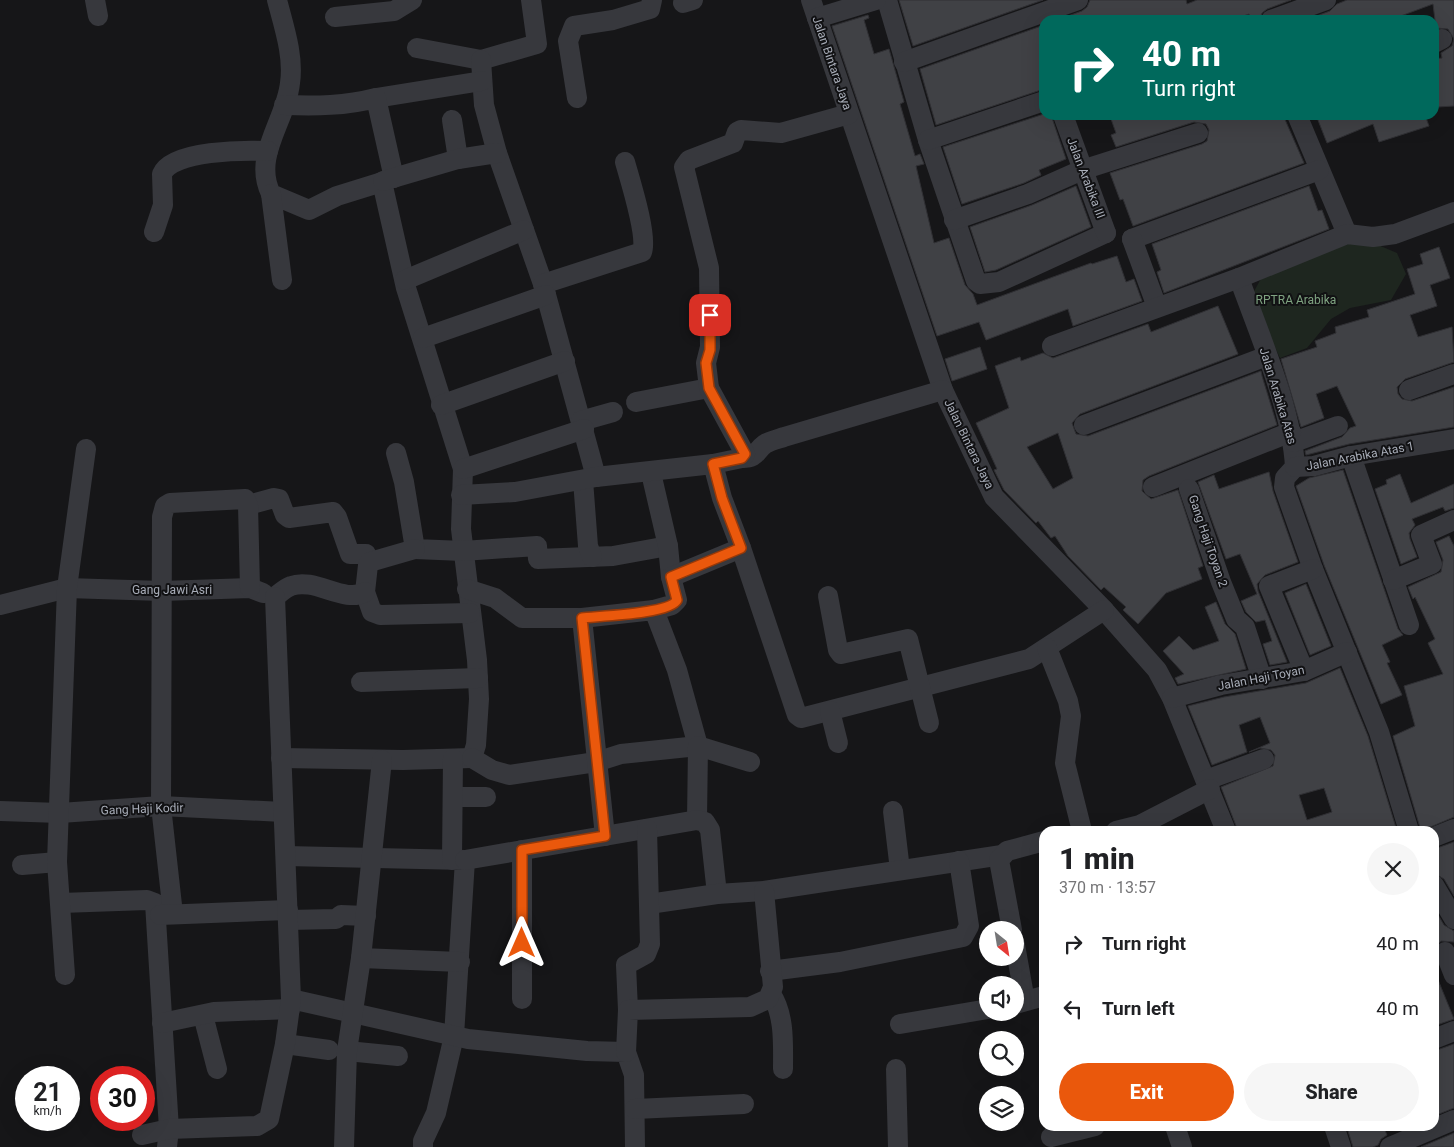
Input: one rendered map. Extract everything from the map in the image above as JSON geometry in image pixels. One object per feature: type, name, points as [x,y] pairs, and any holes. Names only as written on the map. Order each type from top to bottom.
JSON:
[{"type":"street","points":[[277,0],[291,71],[289,92],[268,151],[264,175],[271,194],[282,280]]},
{"type":"street","points":[[335,17],[369,6],[394,11],[412,0]]},
{"type":"street","points":[[576,98],[568,41],[574,26],[614,20],[650,9],[652,0]]},
{"type":"street","points":[[814,9],[876,0]]},
{"type":"street","points":[[887,0],[928,140],[976,281],[980,284],[999,282],[1106,233]]},
{"type":"street","points":[[904,62],[1078,0]]},
{"type":"street","points":[[1285,15],[1326,0]]},
{"type":"street","points":[[417,48],[481,60],[537,44],[537,1]]},
{"type":"street","name":"Jalan Bintara Jaya","points":[[814,9],[943,390],[994,497],[1104,610],[1157,670],[1172,698],[1224,826]]},
{"type":"street","points":[[481,60],[484,106],[498,154],[545,290],[582,425],[589,479],[588,546],[592,557]]},
{"type":"street","points":[[284,105],[321,106],[353,104],[376,98],[482,81]]},
{"type":"street","points":[[376,98],[405,280],[441,404],[463,469],[461,495],[463,551],[478,678],[476,745],[462,759],[453,797],[459,860],[460,962],[454,1036],[436,1113],[423,1141],[423,1147]]},
{"type":"street","points":[[928,140],[1039,103]]},
{"type":"street","points":[[742,458],[745,454],[709,388],[706,363],[710,347],[709,268],[684,166],[689,160],[733,143],[737,132],[741,130],[781,134],[849,114]]},
{"type":"street","points":[[452,120],[458,160]]},
{"type":"street","name":"Jalan Arabika III","points":[[1064,120],[1106,233],[1132,239]]},
{"type":"street","points":[[1299,120],[1318,170],[1347,234]]},
{"type":"street","points":[[954,220],[1028,194],[1082,170],[1198,133]]},
{"type":"street","points":[[154,232],[164,205],[162,174],[170,164],[182,159],[216,152],[232,150],[268,151]]},
{"type":"street","points":[[271,194],[309,210],[337,196],[388,180],[458,160],[498,154]]},
{"type":"street","points":[[423,338],[642,252],[644,246],[642,233],[625,162]]},
{"type":"street","points":[[1157,307],[1132,239],[1318,170]]},
{"type":"street","points":[[1052,346],[1239,278],[1347,234],[1373,237],[1395,234],[1454,212]]},
{"type":"street","points":[[405,280],[524,230]]},
{"type":"street","name":"Jalan Arabika Atas","points":[[1239,278],[1267,356],[1292,437],[1295,467],[1283,482],[1313,569],[1379,732],[1407,826]]},
{"type":"street","points":[[1084,425],[1267,356]]},
{"type":"street","points":[[441,404],[565,361]]},
{"type":"street","points":[[1409,390],[1454,374]]},
{"type":"street","points":[[636,402],[709,388]]},
{"type":"street","points":[[461,495],[515,492],[589,479],[713,464],[753,456],[759,453],[766,443],[943,390]]},
{"type":"street","points":[[463,469],[613,412]]},
{"type":"street","points":[[1154,487],[1292,437],[1338,426]]},
{"type":"street","name":"Jalan Arabika Atas 1","points":[[1295,467],[1314,466],[1351,456],[1454,439]]},
{"type":"street","points":[[65,975],[57,862],[68,588],[86,449]]},
{"type":"street","points":[[396,452],[404,482],[415,549]]},
{"type":"street","points":[[1351,456],[1409,625]]},
{"type":"street","points":[[713,464],[722,498],[741,548],[797,715],[801,718],[1029,659],[1104,610]]},
{"type":"street","points":[[467,589],[495,598],[522,618],[582,618],[654,610],[675,603],[677,600],[671,577],[668,546],[651,473]]},
{"type":"street","name":"Gang Haji Toyan 2","points":[[1189,489],[1226,594],[1236,619],[1245,627],[1262,679]]},
{"type":"street","points":[[168,1138],[162,1023],[164,915],[160,806],[162,517],[165,506],[170,503],[245,498],[248,505],[250,588]]},
{"type":"street","points":[[248,505],[274,498],[279,499],[285,515],[289,518],[333,512],[337,517],[350,554],[366,554],[370,562],[365,592],[372,612],[380,614],[470,613]]},
{"type":"street","points":[[1393,580],[1432,564],[1421,535],[1454,520]]},
{"type":"street","points":[[370,562],[415,549],[463,551],[537,546],[538,559],[613,556],[668,546]]},
{"type":"street","points":[[671,577],[741,548]]},
{"type":"street","points":[[1304,672],[1269,586],[1313,569]]},
{"type":"street","points":[[142,1135],[168,1138],[257,1126],[269,1119],[285,1044],[291,1004],[274,597],[291,586],[304,584],[357,596],[365,592]]},
{"type":"street","name":"Gang Jawi Asri","points":[[0,605],[68,588],[162,591],[250,588],[274,597]]},
{"type":"street","points":[[828,596],[839,652],[845,654],[908,639],[929,723]]},
{"type":"street","points":[[654,610],[677,670],[698,746],[697,820]]},
{"type":"street","points":[[582,618],[605,836]]},
{"type":"street","points":[[1047,648],[1066,696],[1071,716],[1065,763],[1081,826]]},
{"type":"street","name":"Jalan Haji Toyan","points":[[1172,698],[1222,685],[1304,672],[1347,652]]},
{"type":"street","points":[[361,682],[478,678]]},
{"type":"street","points":[[830,711],[838,742]]},
{"type":"street","points":[[281,758],[462,759],[509,775],[596,762],[621,754],[698,746],[750,762]]},
{"type":"street","points":[[1136,826],[1208,785],[1264,759]]},
{"type":"street","points":[[344,1147],[338,1051],[352,1013],[361,958],[382,760]]},
{"type":"street","points":[[453,797],[486,797]]},
{"type":"street","name":"Gang Haji Kodir","points":[[0,811],[60,814],[160,806],[284,812]]},
{"type":"street","points":[[893,811],[900,870]]},
{"type":"street","points":[[286,856],[459,860],[697,820],[705,822],[710,830],[717,894]]},
{"type":"street","points":[[635,1147],[634,1075],[626,1052],[628,1010],[626,965],[633,959],[646,954],[649,950],[647,829]]},
{"type":"street","points":[[1439,835],[1454,829]]},
{"type":"street","points":[[649,904],[717,894],[764,891],[1002,855],[1013,849],[1039,842]]},
{"type":"street","points":[[522,850],[522,999]]},
{"type":"street","points":[[1002,855],[1000,860],[1010,921]]},
{"type":"street","points":[[770,971],[840,962],[963,937],[969,926],[959,861]]},
{"type":"street","points":[[22,865],[57,862]]},
{"type":"street","points":[[628,1010],[750,1007],[763,1003],[771,994],[773,987],[764,891]]},
{"type":"street","points":[[1439,894],[1454,919]]},
{"type":"street","points":[[61,903],[152,900],[164,915]]},
{"type":"street","points":[[164,915],[288,915],[336,918],[341,916],[366,916]]},
{"type":"street","points":[[1444,953],[1454,974]]},
{"type":"street","points":[[361,958],[460,962]]},
{"type":"street","points":[[1020,966],[1028,1000]]},
{"type":"street","points":[[771,994],[780,1017],[784,1044],[783,1068]]},
{"type":"street","points":[[162,1023],[214,1012],[291,1004],[352,1013],[468,1039],[587,1051],[626,1052]]},
{"type":"street","points":[[900,1024],[979,1011]]},
{"type":"street","points":[[208,1014],[204,1019],[217,1069]]},
{"type":"street","points":[[1439,1037],[1454,1031]]},
{"type":"street","points":[[285,1044],[398,1056]]},
{"type":"street","points":[[896,1069],[898,1147]]},
{"type":"street","points":[[635,1109],[744,1104]]},
{"type":"street","points":[[1439,1126],[1454,1120]]},
{"type":"street","points":[[1051,1137],[1075,1131]]},
{"type":"street","points":[[1177,1131],[1182,1147]]},
{"type":"street","points":[[1336,1131],[1341,1147]]},
{"type":"street","points":[[1400,1140],[1424,1131]]},
{"type":"green space","name":"RPTRA Arabika","points":[[1364,239],[1397,253],[1406,274],[1391,300],[1350,308],[1331,319],[1307,348],[1280,358],[1251,297],[1265,271]]},
{"type":"building","points":[[899,0],[1043,0],[913,46]]},
{"type":"building","points":[[1090,0],[1186,0],[1187,4],[1197,0],[1291,0],[1267,9],[1261,15],[1071,15],[1087,7]]},
{"type":"building","points":[[1347,0],[1454,0],[1454,39],[1448,29],[1439,28],[1439,15],[1434,15],[1433,4],[1403,15],[1319,15],[1330,11],[1337,4]]},
{"type":"building","points":[[868,15],[869,18],[864,20],[874,54],[889,49],[904,102],[900,104],[915,156],[920,154],[924,164],[916,166],[934,243],[949,238],[965,285],[973,294],[977,305],[1091,263],[1117,256],[1126,282],[1134,279],[1142,301],[1073,326],[1068,309],[986,340],[979,322],[937,336],[832,26]]},
{"type":"building","points":[[1039,27],[1039,91],[936,125],[920,69]]},
{"type":"building","points":[[1454,39],[1454,106],[1439,107],[1439,58],[1442,58],[1441,53],[1452,46]]},
{"type":"building","points":[[1039,116],[1039,120],[1053,120],[1066,159],[1039,170],[1041,175],[1024,183],[962,204],[943,147]]},
{"type":"building","points":[[1111,120],[1285,120],[1304,163],[1133,226],[1123,199],[1120,200],[1110,173],[1202,144],[1207,141],[1209,130],[1206,124],[1194,122],[1116,147],[1111,135],[1116,133]]},
{"type":"building","points":[[1318,120],[1427,120],[1429,126],[1379,142],[1373,124],[1327,143]]},
{"type":"building","points":[[1076,186],[1091,227],[996,270],[985,272],[970,227],[1032,205]]},
{"type":"building","points":[[1309,186],[1318,211],[1322,210],[1329,229],[1164,293],[1157,272],[1161,270],[1152,244]]},
{"type":"building","points":[[1439,247],[1450,278],[1430,285],[1437,306],[1410,315],[1418,337],[1452,327],[1454,362],[1405,379],[1397,387],[1398,394],[1402,399],[1412,401],[1454,387],[1454,427],[1349,444],[1306,455],[1305,451],[1342,437],[1350,428],[1356,426],[1337,386],[1316,394],[1324,418],[1301,427],[1281,359],[1317,347],[1315,341],[1336,333],[1335,327],[1369,317],[1367,310],[1415,294],[1407,269],[1423,264],[1420,254]]},
{"type":"building","points":[[1218,306],[1238,354],[1080,414],[1072,423],[1076,434],[1088,436],[1261,371],[1277,425],[1143,480],[1142,491],[1151,499],[1178,490],[1203,566],[1198,568],[1202,579],[1166,593],[1138,624],[1123,610],[1126,607],[1104,587],[1101,590],[1068,556],[1055,536],[1051,538],[1038,521],[1036,523],[1004,490],[994,470],[997,469],[976,423],[1009,408],[995,366],[1020,357],[1021,361],[1043,353],[1053,358],[1148,324],[1151,332]],"holes":[[[1058,433],[1073,478],[1053,489],[1027,447]]]},
{"type":"building","points":[[980,347],[987,369],[952,381],[945,359]]},
{"type":"building","points":[[1343,470],[1398,629],[1403,635],[1382,645],[1390,662],[1387,663],[1402,695],[1381,704],[1324,565],[1296,486],[1309,478]]},
{"type":"building","points":[[1269,472],[1273,491],[1298,562],[1265,575],[1257,584],[1258,591],[1287,662],[1270,665],[1263,644],[1272,641],[1265,620],[1256,622],[1246,612],[1241,601],[1257,594],[1240,554],[1226,559],[1198,482],[1214,475],[1219,489]]},
{"type":"building","points":[[1400,474],[1411,503],[1454,484],[1454,508],[1445,511],[1443,507],[1412,519],[1415,525],[1409,533],[1417,557],[1401,564],[1375,489],[1387,484],[1386,480]]},
{"type":"building","points":[[1449,536],[1454,546],[1454,817],[1433,826],[1420,826],[1393,736],[1415,726],[1404,686],[1443,674],[1428,643],[1435,639],[1415,597],[1413,599],[1408,587],[1441,572],[1443,560],[1436,542]]},
{"type":"building","points":[[1306,584],[1331,646],[1310,655],[1285,593]]},
{"type":"building","points":[[1216,602],[1225,624],[1235,634],[1246,669],[1178,684],[1175,678],[1184,674],[1163,651],[1179,636],[1193,650],[1219,641],[1205,607]]},
{"type":"building","points":[[1340,668],[1368,736],[1395,826],[1236,826],[1221,787],[1273,766],[1275,755],[1271,750],[1260,748],[1249,752],[1270,743],[1260,717],[1239,725],[1247,752],[1212,765],[1188,706],[1224,697],[1306,683]],"holes":[[[1324,788],[1332,812],[1307,820],[1299,795]]]},
{"type":"building","points":[[1454,842],[1454,896],[1444,879],[1439,876],[1439,847]]},
{"type":"building","points":[[1439,916],[1444,925],[1454,931],[1454,942],[1441,941],[1439,943]]},
{"type":"building","points":[[1439,982],[1454,1019],[1439,1024]]},
{"type":"building","points":[[1454,1044],[1454,1108],[1439,1114],[1439,1049]]},
{"type":"building","points":[[1348,1131],[1385,1131],[1387,1135],[1381,1139],[1378,1145],[1373,1147],[1353,1147]]},
{"type":"building","points":[[1454,1133],[1454,1147],[1421,1147]]},
{"type":"route","points":[[522,943],[522,850],[605,836],[582,618],[654,610],[672,605],[677,600],[671,577],[741,548],[722,498],[713,464],[742,458],[745,454],[709,388],[706,363],[710,350],[710,315]]}]
